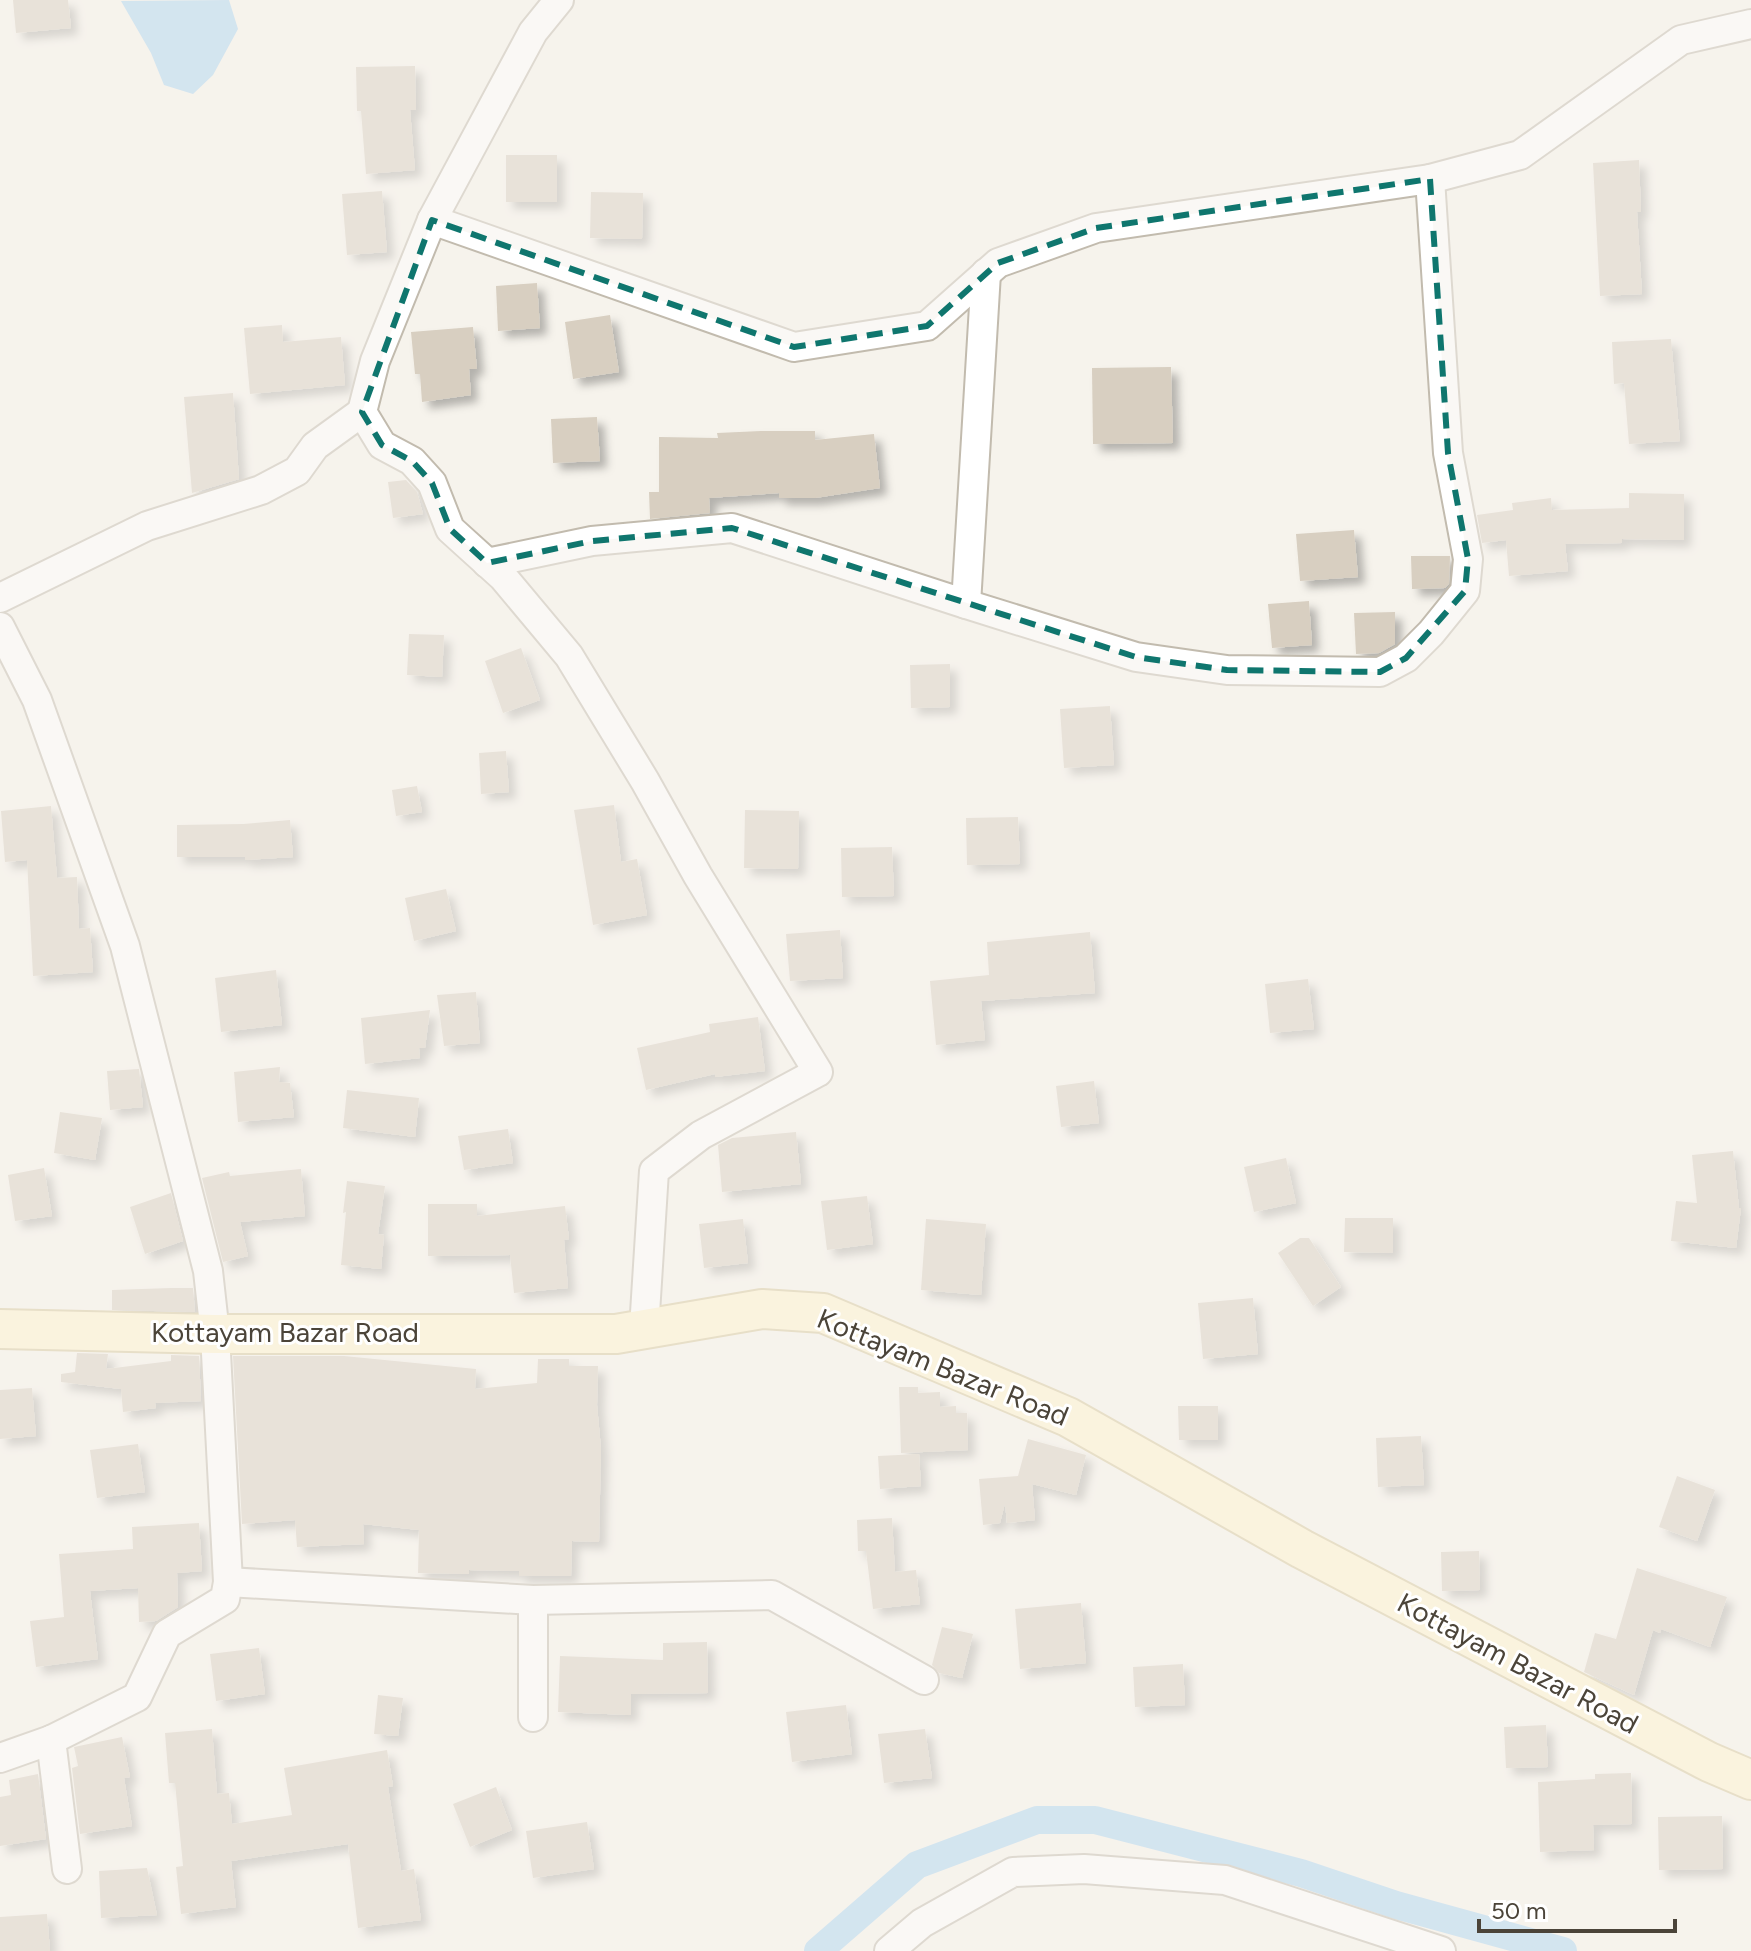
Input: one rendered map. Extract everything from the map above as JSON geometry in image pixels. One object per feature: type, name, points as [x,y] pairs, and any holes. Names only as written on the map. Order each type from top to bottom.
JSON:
[{"type":"main road","name":"Kottayam Bazar Road","points":[[0,1329],[215,1334],[616,1334],[762,1309],[823,1313],[1068,1417],[1302,1549],[1695,1755],[1751,1780]]},
{"type":"street","points":[[0,598],[147,526],[261,490],[297,471],[315,446],[362,412],[375,361],[432,220],[533,32],[559,0]]},
{"type":"street","points":[[432,220],[794,347],[927,326],[998,263],[1096,228],[1430,179],[1520,155],[1681,40],[1751,24]]},
{"type":"street","points":[[487,563],[592,541],[732,528],[1136,657],[1227,670],[1380,672],[1406,658],[1465,591],[1468,559],[1448,453],[1430,179]]},
{"type":"street","points":[[966,604],[986,273]]},
{"type":"street","points":[[362,412],[382,445],[412,461],[432,483],[450,529],[503,577],[569,656],[818,1072],[701,1135],[654,1171],[644,1329]]},
{"type":"street","points":[[0,627],[37,700],[125,946],[208,1271],[215,1334],[228,1582],[225,1599],[167,1634],[137,1697],[51,1740],[0,1758]]},
{"type":"street","points":[[228,1582],[533,1600],[772,1595],[924,1680]]},
{"type":"street","points":[[533,1600],[533,1717]]},
{"type":"street","points":[[51,1740],[67,1869]]},
{"type":"street","points":[[889,1951],[922,1923],[1013,1872],[1084,1869],[1225,1880],[1441,1951]]},
{"type":"highlighted area","points":[[1430,179],[1448,453],[1468,559],[1465,591],[1406,658],[1380,672],[1227,670],[1136,657],[732,528],[592,541],[487,563],[450,529],[432,483],[412,461],[382,445],[362,412],[432,220],[794,347],[927,326],[998,263],[1096,228]]},
{"type":"water","points":[[229,0],[238,29],[213,75],[193,94],[164,85],[151,53],[121,1]]},
{"type":"building","points":[[13,0],[68,0],[71,28],[16,33]]},
{"type":"building","points":[[415,66],[416,110],[410,110],[415,170],[366,174],[361,111],[357,111],[356,67]]},
{"type":"building","points":[[506,155],[557,155],[557,202],[506,202]]},
{"type":"building","points":[[1639,160],[1641,212],[1637,212],[1642,294],[1600,296],[1593,163]]},
{"type":"building","points":[[382,191],[387,252],[347,255],[342,194]]},
{"type":"building","points":[[591,192],[643,193],[642,239],[590,238]]},
{"type":"building","points":[[537,283],[540,328],[498,331],[496,286]]},
{"type":"building","points":[[610,315],[619,372],[573,379],[565,322]]},
{"type":"building","points":[[282,325],[283,342],[341,337],[345,385],[250,394],[244,328]]},
{"type":"building","points":[[473,327],[477,369],[469,369],[471,395],[422,402],[420,374],[415,374],[411,332]]},
{"type":"building","points":[[1671,339],[1680,441],[1629,444],[1624,383],[1614,384],[1612,342]]},
{"type":"building","points":[[1171,367],[1173,443],[1093,444],[1092,368]]},
{"type":"building","points":[[233,393],[239,479],[192,493],[184,397]]},
{"type":"building","points":[[597,417],[600,461],[553,463],[551,419]]},
{"type":"building","points":[[815,431],[815,440],[874,434],[880,488],[815,498],[779,498],[779,493],[709,498],[710,513],[650,519],[649,492],[659,492],[659,437],[718,438],[717,433]]},
{"type":"building","points":[[406,480],[417,492],[423,514],[393,518],[388,482]]},
{"type":"building","points":[[1629,493],[1684,494],[1684,540],[1622,539],[1622,543],[1565,544],[1568,571],[1509,576],[1506,540],[1482,543],[1477,515],[1513,510],[1512,503],[1551,498],[1552,510],[1629,508]]},
{"type":"building","points":[[1354,530],[1358,577],[1300,581],[1296,534]]},
{"type":"building","points":[[1411,556],[1450,556],[1449,584],[1445,588],[1412,589]]},
{"type":"building","points":[[1309,601],[1312,645],[1272,648],[1268,604]]},
{"type":"building","points":[[1395,612],[1395,644],[1379,653],[1356,654],[1354,613]]},
{"type":"building","points":[[409,634],[444,635],[442,677],[407,675]]},
{"type":"building","points":[[521,648],[540,700],[503,713],[485,661]]},
{"type":"building","points":[[950,664],[950,707],[911,708],[910,665]]},
{"type":"building","points":[[1110,706],[1114,765],[1064,768],[1060,709]]},
{"type":"building","points":[[506,751],[509,792],[481,794],[479,753]]},
{"type":"building","points":[[417,786],[422,812],[396,816],[392,790]]},
{"type":"building","points":[[614,805],[621,862],[637,859],[647,915],[593,925],[574,810]]},
{"type":"building","points":[[51,806],[57,878],[77,877],[79,929],[90,928],[93,972],[33,976],[27,860],[5,862],[1,811]]},
{"type":"building","points":[[745,810],[799,811],[798,869],[744,868]]},
{"type":"building","points":[[1018,817],[1020,864],[967,865],[966,818]]},
{"type":"building","points":[[290,820],[293,857],[245,860],[245,857],[177,857],[177,825]]},
{"type":"building","points":[[892,847],[894,896],[842,897],[841,848]]},
{"type":"building","points":[[446,889],[456,931],[414,941],[405,898]]},
{"type":"building","points":[[840,930],[843,978],[790,981],[786,934]]},
{"type":"building","points":[[1090,932],[1095,993],[981,1001],[985,1040],[936,1045],[930,981],[989,975],[987,942]]},
{"type":"building","points":[[276,970],[282,1025],[221,1032],[215,978]]},
{"type":"building","points":[[1308,979],[1314,1029],[1270,1033],[1265,984]]},
{"type":"building","points":[[476,992],[480,1043],[444,1046],[437,995]]},
{"type":"building","points":[[430,1010],[425,1048],[419,1048],[420,1058],[365,1064],[361,1018]]},
{"type":"building","points":[[758,1017],[765,1071],[715,1077],[715,1074],[646,1090],[637,1048],[710,1032],[709,1024]]},
{"type":"building","points":[[280,1067],[279,1082],[290,1083],[294,1117],[238,1122],[234,1072]]},
{"type":"building","points":[[139,1069],[143,1107],[110,1110],[107,1071]]},
{"type":"building","points":[[1094,1081],[1099,1123],[1061,1127],[1056,1086]]},
{"type":"building","points":[[347,1090],[419,1098],[415,1137],[343,1128]]},
{"type":"building","points":[[60,1112],[102,1118],[95,1160],[54,1153]]},
{"type":"building","points":[[508,1129],[513,1163],[464,1170],[458,1136]]},
{"type":"building","points":[[796,1132],[801,1184],[722,1192],[718,1145],[732,1138]]},
{"type":"building","points":[[1733,1151],[1741,1208],[1736,1248],[1671,1241],[1676,1201],[1697,1203],[1692,1155]]},
{"type":"building","points":[[1286,1158],[1296,1203],[1254,1212],[1244,1167]]},
{"type":"building","points":[[44,1168],[52,1216],[15,1221],[8,1175]]},
{"type":"building","points":[[301,1169],[305,1216],[240,1222],[248,1256],[223,1262],[202,1178],[229,1172],[230,1176]]},
{"type":"building","points":[[347,1181],[385,1186],[378,1234],[384,1235],[381,1269],[341,1265]]},
{"type":"building","points":[[171,1193],[183,1241],[145,1254],[130,1207]]},
{"type":"building","points":[[867,1196],[873,1244],[827,1250],[821,1201]]},
{"type":"building","points":[[428,1204],[477,1204],[477,1216],[565,1206],[569,1239],[564,1240],[568,1288],[514,1293],[510,1255],[428,1256]]},
{"type":"building","points":[[1345,1218],[1393,1218],[1393,1253],[1344,1252]]},
{"type":"building","points":[[743,1219],[748,1263],[704,1268],[699,1224]]},
{"type":"building","points":[[926,1219],[986,1224],[981,1295],[921,1290]]},
{"type":"building","points":[[1300,1238],[1309,1238],[1341,1287],[1313,1306],[1278,1253]]},
{"type":"building","points":[[193,1288],[195,1312],[112,1310],[112,1290]]},
{"type":"building","points":[[1253,1298],[1258,1354],[1203,1359],[1198,1303]]},
{"type":"building","points":[[77,1353],[108,1354],[106,1369],[171,1361],[171,1355],[199,1356],[201,1401],[155,1403],[156,1408],[123,1412],[121,1389],[61,1382],[61,1374],[75,1372]]},
{"type":"building","points":[[233,1356],[344,1356],[476,1369],[475,1389],[537,1383],[538,1359],[569,1359],[569,1366],[598,1366],[597,1405],[601,1449],[599,1542],[572,1541],[571,1576],[519,1576],[519,1571],[469,1570],[469,1574],[418,1573],[419,1530],[363,1524],[364,1544],[297,1547],[295,1520],[242,1524]]},
{"type":"building","points":[[899,1387],[918,1387],[918,1393],[940,1392],[940,1407],[956,1406],[956,1413],[967,1413],[968,1450],[901,1453]]},
{"type":"building","points":[[32,1388],[36,1436],[0,1439],[0,1390]]},
{"type":"building","points":[[1178,1406],[1218,1406],[1218,1440],[1179,1440]]},
{"type":"building","points":[[1421,1436],[1424,1485],[1378,1487],[1376,1438]]},
{"type":"building","points":[[1028,1439],[1086,1455],[1076,1495],[1032,1484],[1035,1520],[1007,1523],[1005,1503],[1000,1523],[983,1525],[979,1479],[1018,1476]]},
{"type":"building","points":[[138,1444],[145,1492],[97,1498],[90,1450]]},
{"type":"building","points":[[919,1454],[921,1486],[880,1489],[878,1456]]},
{"type":"building","points":[[1677,1476],[1715,1490],[1697,1541],[1659,1527]]},
{"type":"building","points":[[892,1518],[895,1572],[916,1570],[920,1604],[873,1609],[866,1551],[858,1551],[857,1520]]},
{"type":"building","points":[[199,1523],[202,1571],[177,1573],[178,1607],[156,1621],[139,1622],[138,1588],[90,1591],[98,1659],[36,1667],[30,1621],[64,1617],[59,1554],[133,1549],[132,1527]]},
{"type":"building","points":[[1479,1551],[1480,1590],[1442,1591],[1441,1552]]},
{"type":"building","points":[[1637,1568],[1727,1597],[1710,1647],[1661,1629],[1660,1633],[1653,1630],[1634,1695],[1584,1672],[1595,1633],[1616,1639]]},
{"type":"building","points":[[1081,1603],[1086,1663],[1020,1669],[1015,1609]]},
{"type":"building","points":[[942,1627],[973,1634],[962,1678],[939,1673],[932,1665]]},
{"type":"building","points":[[707,1642],[708,1693],[631,1694],[631,1715],[558,1712],[560,1656],[663,1660],[663,1643]]},
{"type":"building","points":[[259,1648],[265,1694],[216,1701],[210,1654]]},
{"type":"building","points":[[1183,1664],[1185,1705],[1135,1707],[1133,1667]]},
{"type":"building","points":[[378,1695],[403,1698],[398,1736],[374,1734]]},
{"type":"building","points":[[846,1705],[852,1754],[792,1762],[786,1712]]},
{"type":"building","points":[[1546,1725],[1548,1767],[1506,1768],[1504,1727]]},
{"type":"building","points":[[212,1729],[217,1794],[229,1793],[232,1824],[292,1815],[284,1768],[387,1750],[393,1786],[388,1787],[401,1871],[414,1869],[421,1920],[358,1928],[348,1844],[231,1861],[236,1907],[181,1914],[176,1867],[183,1866],[175,1783],[169,1783],[165,1733]]},
{"type":"building","points":[[925,1729],[932,1778],[884,1783],[878,1734]]},
{"type":"building","points":[[122,1737],[130,1777],[124,1778],[132,1826],[80,1834],[72,1768],[78,1766],[74,1747]]},
{"type":"building","points":[[1631,1773],[1632,1824],[1593,1825],[1594,1850],[1540,1852],[1538,1782],[1595,1779],[1595,1774]]},
{"type":"building","points":[[38,1774],[46,1839],[0,1846],[0,1797],[11,1795],[9,1780]]},
{"type":"building","points":[[496,1787],[512,1830],[470,1847],[453,1804]]},
{"type":"building","points":[[1722,1816],[1723,1869],[1659,1870],[1658,1817]]},
{"type":"building","points":[[587,1822],[594,1869],[533,1878],[526,1831]]},
{"type":"building","points":[[147,1868],[157,1915],[101,1918],[99,1871]]},
{"type":"building","points":[[47,1914],[50,1951],[0,1951],[0,1917]]},
{"type":"waterway","points":[[818,1951],[917,1865],[1037,1820],[1095,1820],[1301,1873],[1396,1905],[1563,1951]]}]
